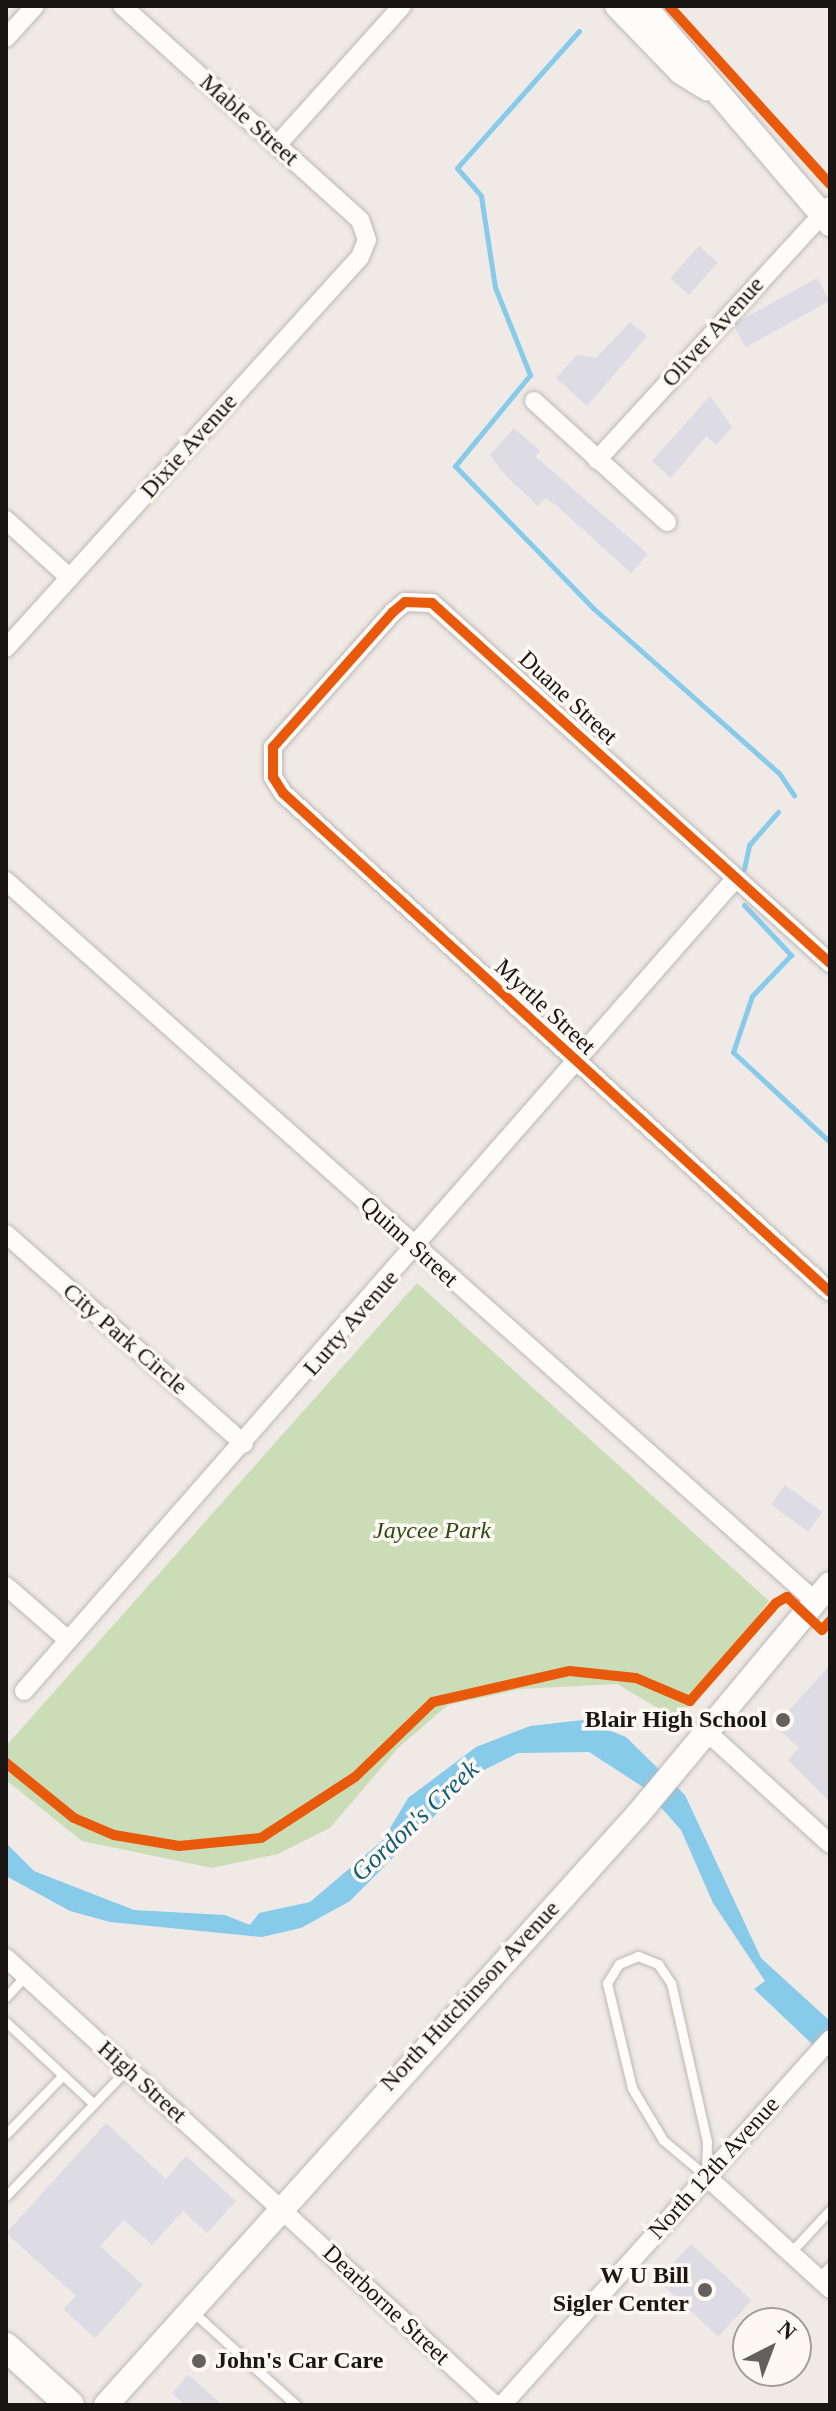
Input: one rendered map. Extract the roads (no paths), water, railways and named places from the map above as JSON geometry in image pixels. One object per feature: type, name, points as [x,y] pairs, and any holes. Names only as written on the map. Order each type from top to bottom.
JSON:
[{"type":"main road","points":[[617,6],[681,72],[707,88],[827,215]]},
{"type":"main road","points":[[644,6],[693,57],[707,88]]},
{"type":"main road","name":"North Hutchinson Avenue","points":[[106,2405],[187,2307],[639,1813],[822,1593]]},
{"type":"main road","points":[[6,2347],[70,2405]]},
{"type":"street","points":[[6,38],[35,6]]},
{"type":"street","name":"Mable Street","points":[[122,6],[360,220],[367,240]]},
{"type":"street","points":[[277,145],[402,6]]},
{"type":"street","name":"Oliver Avenue","points":[[597,460],[827,215]]},
{"type":"street","name":"Dixie Avenue","points":[[6,648],[360,257],[367,240]]},
{"type":"street","points":[[534,401],[667,522]]},
{"type":"street","points":[[6,520],[70,578]]},
{"type":"street","name":"Duane Street","points":[[281,733],[393,612],[405,602],[432,603],[830,963]]},
{"type":"street","name":"Myrtle Street","points":[[281,733],[270,761],[283,793],[573,1061],[830,1292]]},
{"type":"street","name":"Lurty Avenue","points":[[24,1691],[67,1639],[244,1444],[573,1061],[735,879]]},
{"type":"street","name":"Quinn Street","points":[[6,881],[413,1246],[822,1593]]},
{"type":"street","name":"City Park Circle","points":[[6,1234],[244,1444]]},
{"type":"street","points":[[6,1586],[67,1639]]},
{"type":"street","points":[[707,1732],[830,1844]]},
{"type":"street","name":"High Street","points":[[6,1958],[278,2206]]},
{"type":"street","name":"North 12th Avenue","points":[[502,2405],[830,2040]]},
{"type":"street","points":[[706,2176],[790,2253],[826,2278]]},
{"type":"street","name":"Dearborne Street","points":[[278,2206],[495,2405]]},
{"type":"lane","points":[[627,1959],[649,1959],[671,1983],[707,2142],[706,2176],[663,2140],[632,2088],[607,1997],[612,1973],[627,1959]]},
{"type":"lane","points":[[6,1997],[25,1976]]},
{"type":"lane","points":[[6,2022],[94,2104]]},
{"type":"lane","points":[[6,2196],[128,2068]]},
{"type":"lane","points":[[6,2134],[63,2075]]},
{"type":"lane","points":[[6,2179],[15,2187]]},
{"type":"lane","points":[[790,2253],[830,2210]]},
{"type":"lane","points":[[187,2307],[296,2405]]},
{"type":"water","name":"Gordon's Creek","points":[[583,1720],[626,1737],[685,1795],[761,1958],[830,2021],[830,2061],[754,1989],[765,1981],[713,1903],[681,1830],[643,1787],[589,1752],[518,1753],[476,1774],[350,1901],[301,1928],[262,1937],[110,1922],[70,1911],[6,1876],[6,1843],[34,1871],[134,1910],[225,1915],[250,1925],[259,1913],[310,1902],[383,1840],[408,1798],[476,1747],[530,1726]]},
{"type":"waterway","points":[[579,31],[457,168],[481,196],[495,287],[530,375],[455,466],[593,608],[779,773],[794,795]]},
{"type":"waterway","points":[[744,869],[749,845],[778,812]]},
{"type":"waterway","points":[[744,905],[791,955],[752,996],[733,1052],[830,1142]]},
{"type":"place","name":"Blair High School","points":[[783,1720]]},
{"type":"place","name":"W U Bill Sigler Center","points":[[705,2290]]},
{"type":"place","name":"John's Car Care","points":[[199,2361]]},
{"type":"park label","name":"Jaycee Park","points":[[432,1531]]}]
